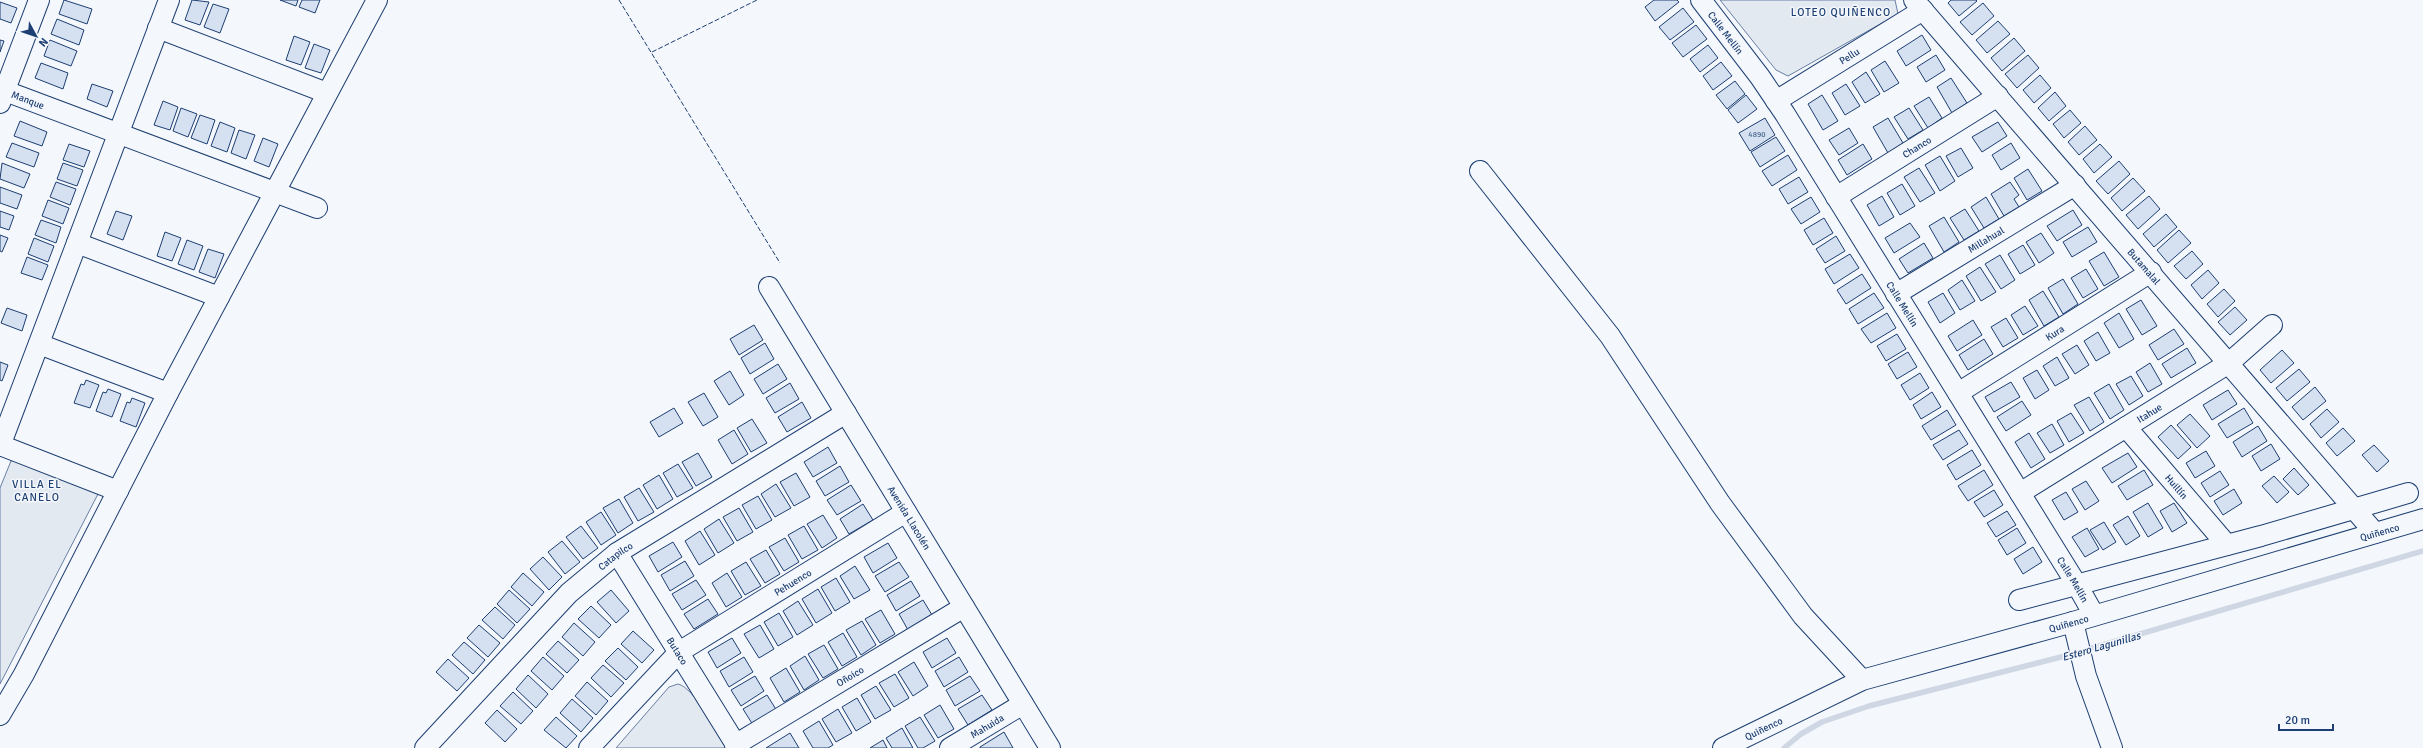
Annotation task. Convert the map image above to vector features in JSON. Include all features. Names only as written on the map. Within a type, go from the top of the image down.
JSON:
[{"type":"street","points":[[2,94],[40,0]]},
{"type":"street","points":[[118,491],[0,446],[169,0]]},
{"type":"street","points":[[0,715],[24,674],[168,393],[274,192],[378,0]]},
{"type":"street","name":"Calle Mellín","points":[[1701,0],[1776,101],[2077,585],[2094,615]]},
{"type":"street","name":"Pellu","points":[[1776,101],[1918,5]]},
{"type":"street","name":"Butamalal","points":[[1918,5],[2151,272],[2375,533]]},
{"type":"street","points":[[158,28],[327,93]]},
{"type":"street","name":"Manque","points":[[2,94],[56,110],[317,208]]},
{"type":"street","name":"Chanco","points":[[1836,197],[1998,96]]},
{"type":"street","points":[[1480,171],[1610,336],[1720,503],[1803,616],[1862,680]]},
{"type":"street","name":"Millahual","points":[[1896,294],[2075,185]]},
{"type":"street","points":[[77,243],[219,297]]},
{"type":"street","name":"Kura","points":[[1958,393],[2151,272]]},
{"type":"street","name":"Avenida Llacolén","points":[[769,287],[1050,748]]},
{"type":"street","name":"Itahue","points":[[2020,493],[2229,363],[2272,325]]},
{"type":"street","points":[[39,344],[168,393]]},
{"type":"street","name":"Catapilco","points":[[425,748],[569,593],[617,553],[846,413]]},
{"type":"street","name":"Huillín","points":[[2126,427],[2227,545]]},
{"type":"street","points":[[2019,600],[2227,545],[2353,507],[2408,493]]},
{"type":"street","name":"Pehuenco","points":[[590,748],[679,652],[906,512]]},
{"type":"street","name":"Quiñenco","points":[[1727,747],[1862,680],[2075,628],[2094,615],[2423,519]]},
{"type":"street","name":"Butaco","points":[[617,553],[736,746]]},
{"type":"street","name":"Oñoico","points":[[736,746],[964,607]]},
{"type":"street","points":[[2075,628],[2082,659],[2112,748]]},
{"type":"street","name":"Mahuida","points":[[950,748],[1023,704]]},
{"type":"shaded area","points":[[1720,0],[1895,0],[1898,14],[1788,76],[1776,70]]},
{"type":"shaded area","points":[[18,459],[95,489],[98,494],[0,684],[0,488],[11,461]]},
{"type":"shaded area","points":[[678,684],[685,687],[698,702],[726,748],[616,748],[669,687]]},
{"type":"building","points":[[64,0],[92,9],[87,24],[59,14]]},
{"type":"building","points":[[192,0],[209,2],[200,25],[185,20]]},
{"type":"building","points":[[280,0],[298,0],[296,6]]},
{"type":"building","points":[[302,0],[320,0],[315,13],[299,7]]},
{"type":"building","points":[[1654,0],[1677,0],[1679,2],[1655,21],[1645,7]]},
{"type":"building","points":[[1951,0],[1977,1],[1959,16],[1948,3]]},
{"type":"building","points":[[0,2],[17,8],[11,23],[0,19]]},
{"type":"building","points":[[1983,3],[1994,16],[1972,35],[1960,22]]},
{"type":"building","points":[[213,4],[229,9],[220,33],[204,27]]},
{"type":"building","points":[[1683,8],[1694,22],[1670,40],[1659,27]]},
{"type":"building","points":[[57,19],[84,30],[79,45],[51,34]]},
{"type":"building","points":[[1998,21],[2010,34],[1987,53],[1976,40]]},
{"type":"building","points":[[1696,25],[1707,39],[1683,57],[1672,43]]},
{"type":"building","points":[[1922,35],[1931,50],[1906,66],[1897,51]]},
{"type":"building","points":[[294,36],[310,42],[301,65],[286,60]]},
{"type":"building","points":[[2014,38],[2025,51],[2002,71],[1991,58]]},
{"type":"building","points":[[0,40],[4,41],[0,52]]},
{"type":"building","points":[[50,40],[77,51],[71,66],[44,56]]},
{"type":"building","points":[[314,44],[330,50],[321,73],[305,68]]},
{"type":"building","points":[[1708,45],[1718,58],[1700,72],[1690,59]]},
{"type":"building","points":[[1936,55],[1945,70],[1926,82],[1917,67]]},
{"type":"building","points":[[2028,55],[2039,68],[2017,88],[2005,74]]},
{"type":"building","points":[[1885,61],[1899,83],[1884,92],[1871,70]]},
{"type":"building","points":[[1721,62],[1732,76],[1713,90],[1703,76]]},
{"type":"building","points":[[41,63],[68,73],[63,89],[35,78]]},
{"type":"building","points":[[1866,72],[1880,94],[1865,103],[1852,82]]},
{"type":"building","points":[[2040,75],[2051,88],[2034,103],[2023,90]]},
{"type":"building","points":[[1951,78],[1967,103],[1952,113],[1937,87]]},
{"type":"building","points":[[1735,81],[1745,94],[1727,109],[1716,95]]},
{"type":"building","points":[[92,84],[113,91],[107,107],[87,99]]},
{"type":"building","points":[[1846,84],[1860,106],[1845,115],[1832,93]]},
{"type":"building","points":[[2055,92],[2066,106],[2049,121],[2038,108]]},
{"type":"building","points":[[1746,95],[1757,109],[1738,123],[1728,110]]},
{"type":"building","points":[[1822,95],[1838,121],[1823,130],[1808,104]]},
{"type":"building","points":[[1929,97],[1942,118],[1928,128],[1914,106]]},
{"type":"building","points":[[163,101],[178,107],[170,130],[154,125]]},
{"type":"building","points":[[181,108],[197,114],[188,137],[173,131]]},
{"type":"building","points":[[1909,108],[1923,130],[1908,139],[1894,117]]},
{"type":"building","points":[[2070,110],[2081,123],[2064,138],[2053,124]]},
{"type":"building","points":[[200,115],[215,120],[207,144],[191,138]]},
{"type":"building","points":[[1765,118],[1775,135],[1750,151],[1739,133]]},
{"type":"building","points":[[1888,118],[1903,143],[1888,153],[1873,127]]},
{"type":"building","points":[[20,121],[47,132],[42,146],[14,136]]},
{"type":"building","points":[[220,122],[235,128],[227,152],[211,146]]},
{"type":"building","points":[[1998,122],[2007,136],[1982,152],[1972,137]]},
{"type":"building","points":[[2085,126],[2097,140],[2079,155],[2068,142]]},
{"type":"building","points":[[1849,128],[1858,143],[1839,155],[1829,140]]},
{"type":"building","points":[[239,130],[255,135],[246,159],[231,153]]},
{"type":"building","points":[[1776,137],[1785,151],[1760,167],[1751,152]]},
{"type":"building","points":[[263,138],[278,144],[269,167],[254,161]]},
{"type":"building","points":[[12,143],[39,153],[34,167],[6,157]]},
{"type":"building","points":[[2011,143],[2020,158],[2001,170],[1992,155]]},
{"type":"building","points":[[69,144],[90,151],[84,167],[63,160]]},
{"type":"building","points":[[1863,144],[1872,159],[1847,175],[1838,160]]},
{"type":"building","points":[[2100,144],[2112,157],[2094,173],[2083,159]]},
{"type":"building","points":[[1961,148],[1973,168],[1958,177],[1946,156]]},
{"type":"building","points":[[1788,155],[1797,170],[1772,186],[1762,171]]},
{"type":"building","points":[[1940,156],[1955,181],[1940,191],[1925,165]]},
{"type":"building","points":[[2119,161],[2130,174],[2108,194],[2096,181]]},
{"type":"building","points":[[2,163],[30,174],[24,188],[0,179]]},
{"type":"building","points":[[63,163],[83,170],[77,186],[57,179]]},
{"type":"building","points":[[1919,168],[1935,193],[1920,202],[1904,177]]},
{"type":"building","points":[[2028,169],[2042,191],[2027,200],[2014,178]]},
{"type":"building","points":[[1799,177],[1808,192],[1788,204],[1779,189]]},
{"type":"building","points":[[2133,178],[2145,191],[2122,211],[2111,198]]},
{"type":"building","points":[[56,182],[76,189],[70,205],[50,197]]},
{"type":"building","points":[[2010,182],[2019,195],[2014,199],[2019,207],[2004,216],[1991,194]]},
{"type":"building","points":[[1902,184],[1915,206],[1900,215],[1887,193]]},
{"type":"building","points":[[0,187],[22,195],[17,209],[0,203]]},
{"type":"building","points":[[1882,196],[1894,217],[1879,226],[1867,205]]},
{"type":"building","points":[[2149,196],[2160,209],[2138,229],[2126,215]]},
{"type":"building","points":[[1811,197],[1820,212],[1801,224],[1791,209]]},
{"type":"building","points":[[1986,197],[1999,219],[1984,228],[1971,207]]},
{"type":"building","points":[[48,200],[69,208],[63,224],[42,216]]},
{"type":"building","points":[[1965,209],[1979,231],[1964,240],[1950,218]]},
{"type":"building","points":[[2073,210],[2082,225],[2057,241],[2047,226]]},
{"type":"building","points":[[0,211],[14,216],[9,230],[0,227]]},
{"type":"building","points":[[116,211],[132,216],[123,240],[107,234]]},
{"type":"building","points":[[2166,214],[2177,227],[2154,247],[2143,234]]},
{"type":"building","points":[[1944,217],[1959,242],[1944,252],[1929,226]]},
{"type":"building","points":[[1824,218],[1833,233],[1813,245],[1804,230]]},
{"type":"building","points":[[41,220],[61,227],[56,243],[35,235]]},
{"type":"building","points":[[1910,223],[1920,237],[1894,253],[1885,238]]},
{"type":"building","points":[[2088,227],[2097,242],[2072,257],[2063,242]]},
{"type":"building","points":[[2179,230],[2191,243],[2168,263],[2157,250]]},
{"type":"building","points":[[165,232],[181,238],[172,261],[157,256]]},
{"type":"building","points":[[2041,233],[2054,253],[2039,263],[2026,242]]},
{"type":"building","points":[[0,235],[8,238],[2,252],[0,251]]},
{"type":"building","points":[[1836,236],[1845,251],[1825,263],[1816,249]]},
{"type":"building","points":[[34,238],[54,246],[48,262],[28,254]]},
{"type":"building","points":[[187,240],[203,246],[194,270],[178,264]]},
{"type":"building","points":[[1924,243],[1933,258],[1908,273],[1899,259]]},
{"type":"building","points":[[2023,245],[2035,265],[2020,274],[2008,254]]},
{"type":"building","points":[[208,249],[224,254],[215,278],[199,272]]},
{"type":"building","points":[[2192,251],[2203,264],[2186,279],[2174,266]]},
{"type":"building","points":[[2104,252],[2119,277],[2104,286],[2089,261]]},
{"type":"building","points":[[1850,254],[1859,268],[1834,284],[1825,269]]},
{"type":"building","points":[[2000,255],[2015,280],[2001,289],[1985,264]]},
{"type":"building","points":[[27,257],[48,265],[42,280],[21,273]]},
{"type":"building","points":[[1980,267],[1996,292],[1981,301],[1966,276]]},
{"type":"building","points":[[2086,269],[2098,289],[2083,298],[2071,278]]},
{"type":"building","points":[[2208,270],[2219,283],[2202,299],[2191,285]]},
{"type":"building","points":[[1862,274],[1871,288],[1846,304],[1837,290]]},
{"type":"building","points":[[2063,279],[2078,304],[2063,314],[2048,288]]},
{"type":"building","points":[[1962,280],[1975,301],[1960,310],[1948,290]]},
{"type":"building","points":[[2224,289],[2235,301],[2218,317],[2207,304]]},
{"type":"building","points":[[2043,291],[2059,317],[2044,326],[2029,300]]},
{"type":"building","points":[[1874,293],[1884,308],[1858,324],[1849,309]]},
{"type":"building","points":[[1943,293],[1955,313],[1940,323],[1928,302]]},
{"type":"building","points":[[2141,300],[2157,326],[2142,335],[2126,309]]},
{"type":"building","points":[[2025,306],[2038,326],[2023,335],[2011,315]]},
{"type":"building","points":[[2235,307],[2247,320],[2230,335],[2218,322]]},
{"type":"building","points":[[7,308],[27,315],[22,331],[1,323]]},
{"type":"building","points":[[1887,313],[1896,328],[1871,343],[1861,329]]},
{"type":"building","points":[[2119,313],[2134,339],[2119,348],[2104,323]]},
{"type":"building","points":[[2006,318],[2018,338],[2003,347],[1991,327]]},
{"type":"building","points":[[1973,320],[1982,335],[1957,351],[1948,336]]},
{"type":"building","points":[[754,325],[763,340],[739,355],[730,339]]},
{"type":"building","points":[[2174,329],[2184,344],[2158,360],[2149,345]]},
{"type":"building","points":[[2098,332],[2110,353],[2096,361],[2084,341]]},
{"type":"building","points":[[1897,334],[1906,349],[1886,361],[1877,346]]},
{"type":"building","points":[[1984,339],[1993,354],[1968,370],[1959,355]]},
{"type":"building","points":[[765,343],[774,359],[750,374],[741,358]]},
{"type":"building","points":[[2077,345],[2089,365],[2075,374],[2062,354]]},
{"type":"building","points":[[2187,348],[2196,363],[2171,378],[2162,364]]},
{"type":"building","points":[[2282,350],[2294,363],[2271,383],[2260,370]]},
{"type":"building","points":[[1908,352],[1917,367],[1897,379],[1888,364]]},
{"type":"building","points":[[2057,357],[2069,378],[2055,386],[2043,366]]},
{"type":"building","points":[[0,362],[8,365],[2,381],[0,380]]},
{"type":"building","points":[[2150,363],[2162,384],[2148,392],[2136,372]]},
{"type":"building","points":[[778,364],[787,379],[763,394],[754,379]]},
{"type":"building","points":[[2299,369],[2310,382],[2287,401],[2276,388]]},
{"type":"building","points":[[2037,370],[2049,390],[2035,399],[2023,378]]},
{"type":"building","points":[[730,371],[744,395],[729,405],[714,381]]},
{"type":"building","points":[[1920,373],[1929,388],[1910,400],[1901,385]]},
{"type":"building","points":[[2131,376],[2143,396],[2129,405],[2116,384]]},
{"type":"building","points":[[86,380],[99,385],[90,408],[74,403],[81,384],[84,385]]},
{"type":"building","points":[[2011,382],[2020,397],[1994,412],[1985,397]]},
{"type":"building","points":[[790,383],[799,399],[775,413],[766,398]]},
{"type":"building","points":[[2109,384],[2124,410],[2110,419],[2094,393]]},
{"type":"building","points":[[2315,387],[2326,401],[2303,420],[2292,407]]},
{"type":"building","points":[[108,389],[121,394],[112,417],[96,411],[103,392],[106,393]]},
{"type":"building","points":[[2228,390],[2237,404],[2212,420],[2203,405]]},
{"type":"building","points":[[1932,392],[1941,407],[1921,419],[1913,405]]},
{"type":"building","points":[[704,393],[718,417],[703,426],[688,402]]},
{"type":"building","points":[[2089,397],[2104,422],[2090,431],[2074,405]]},
{"type":"building","points":[[132,398],[145,403],[136,427],[120,421],[127,402],[130,403]]},
{"type":"building","points":[[2022,401],[2031,415],[2006,431],[1997,417]]},
{"type":"building","points":[[802,402],[811,418],[787,432],[778,417]]},
{"type":"building","points":[[674,408],[683,423],[659,437],[650,422]]},
{"type":"building","points":[[2244,408],[2253,423],[2227,438],[2218,424]]},
{"type":"building","points":[[2327,409],[2339,422],[2321,438],[2310,424]]},
{"type":"building","points":[[1947,410],[1956,425],[1931,440],[1922,426]]},
{"type":"building","points":[[2071,413],[2084,433],[2069,442],[2057,421]]},
{"type":"building","points":[[2190,414],[2210,436],[2197,448],[2177,425]]},
{"type":"building","points":[[752,419],[767,443],[751,452],[737,428]]},
{"type":"building","points":[[2052,424],[2064,445],[2050,453],[2037,433]]},
{"type":"building","points":[[2171,425],[2191,447],[2178,459],[2158,437]]},
{"type":"building","points":[[2258,426],[2267,441],[2242,457],[2233,442]]},
{"type":"building","points":[[2343,428],[2355,441],[2337,456],[2326,443]]},
{"type":"building","points":[[734,430],[748,454],[732,464],[718,440]]},
{"type":"building","points":[[1959,430],[1968,444],[1943,460],[1933,445]]},
{"type":"building","points":[[2029,433],[2045,459],[2031,468],[2015,442]]},
{"type":"building","points":[[2271,444],[2280,459],[2261,471],[2252,456]]},
{"type":"building","points":[[2374,445],[2389,461],[2377,472],[2362,455]]},
{"type":"building","points":[[828,447],[837,463],[813,477],[804,462]]},
{"type":"building","points":[[1972,450],[1981,465],[1956,480],[1947,465]]},
{"type":"building","points":[[2206,451],[2215,466],[2195,478],[2186,463]]},
{"type":"building","points":[[698,453],[712,477],[696,486],[682,462]]},
{"type":"building","points":[[2128,453],[2137,467],[2112,483],[2102,468]]},
{"type":"building","points":[[678,464],[693,488],[677,497],[663,473]]},
{"type":"building","points":[[840,466],[849,482],[825,496],[816,481]]},
{"type":"building","points":[[2294,468],[2309,485],[2298,495],[2283,479]]},
{"type":"building","points":[[1984,470],[1993,485],[1968,501],[1958,486]]},
{"type":"building","points":[[2144,470],[2153,485],[2127,500],[2118,486]]},
{"type":"building","points":[[2220,471],[2229,485],[2210,497],[2201,483]]},
{"type":"building","points":[[796,473],[810,497],[794,506],[780,482]]},
{"type":"building","points":[[659,475],[673,499],[657,509],[643,485]]},
{"type":"building","points":[[2274,476],[2289,492],[2277,503],[2262,486]]},
{"type":"building","points":[[2086,481],[2099,501],[2085,510],[2072,489]]},
{"type":"building","points":[[776,484],[791,508],[775,517],[761,494]]},
{"type":"building","points":[[851,485],[861,501],[837,515],[827,500]]},
{"type":"building","points":[[639,488],[654,512],[638,521],[624,497]]},
{"type":"building","points":[[2234,489],[2242,503],[2223,515],[2214,501]]},
{"type":"building","points":[[1994,490],[2003,505],[1984,517],[1974,502]]},
{"type":"building","points":[[2066,492],[2078,512],[2064,520],[2052,500]]},
{"type":"building","points":[[758,496],[772,520],[756,529],[742,505]]},
{"type":"building","points":[[619,499],[633,523],[618,533],[603,508]]},
{"type":"building","points":[[2148,503],[2163,528],[2148,537],[2133,512]]},
{"type":"building","points":[[2174,503],[2187,523],[2172,532],[2160,511]]},
{"type":"building","points":[[863,504],[873,520],[849,534],[840,519]]},
{"type":"building","points":[[739,508],[753,532],[737,541],[723,517]]},
{"type":"building","points":[[2007,511],[2016,525],[1996,537],[1987,523]]},
{"type":"building","points":[[601,512],[616,535],[601,545],[586,522]]},
{"type":"building","points":[[823,515],[837,538],[822,548],[807,524]]},
{"type":"building","points":[[2128,516],[2140,536],[2126,545],[2113,525]]},
{"type":"building","points":[[719,519],[734,543],[718,553],[704,529]]},
{"type":"building","points":[[2104,522],[2116,542],[2103,550],[2090,530]]},
{"type":"building","points":[[581,526],[598,548],[583,559],[566,537]]},
{"type":"building","points":[[804,526],[818,550],[802,559],[788,535]]},
{"type":"building","points":[[2017,528],[2026,543],[2007,555],[1998,540]]},
{"type":"building","points":[[2087,528],[2099,549],[2085,557],[2072,537]]},
{"type":"building","points":[[700,531],[715,555],[699,565],[685,541]]},
{"type":"building","points":[[785,538],[799,562],[784,571],[769,547]]},
{"type":"building","points":[[562,541],[580,562],[565,574],[548,552]]},
{"type":"building","points":[[673,542],[682,557],[658,572],[649,556]]},
{"type":"building","points":[[888,543],[897,558],[873,573],[864,557]]},
{"type":"building","points":[[2033,547],[2042,562],[2023,574],[2014,559]]},
{"type":"building","points":[[766,550],[780,574],[765,583],[750,559]]},
{"type":"building","points":[[543,557],[562,577],[549,590],[530,569]]},
{"type":"building","points":[[685,561],[694,576],[670,591],[661,575]]},
{"type":"building","points":[[746,562],[761,586],[745,595],[731,571]]},
{"type":"building","points":[[899,562],[909,577],[885,592],[875,576]]},
{"type":"building","points":[[855,566],[870,590],[854,599],[840,576]]},
{"type":"building","points":[[523,573],[544,592],[532,606],[511,587]]},
{"type":"building","points":[[727,573],[742,597],[726,607],[712,583]]},
{"type":"building","points":[[836,578],[850,602],[835,611],[821,587]]},
{"type":"building","points":[[696,580],[706,595],[682,610],[672,594]]},
{"type":"building","points":[[911,581],[920,596],[896,611],[887,595]]},
{"type":"building","points":[[818,589],[832,613],[816,623],[802,599]]},
{"type":"building","points":[[509,590],[530,609],[517,623],[497,604]]},
{"type":"building","points":[[611,590],[629,611],[616,623],[597,602]]},
{"type":"building","points":[[708,599],[718,614],[694,629],[684,614]]},
{"type":"building","points":[[923,600],[932,615],[908,630],[899,614]]},
{"type":"building","points":[[798,601],[813,625],[797,635],[783,611]]},
{"type":"building","points":[[591,606],[611,625],[599,638],[578,619]]},
{"type":"building","points":[[495,607],[515,625],[503,639],[482,620]]},
{"type":"building","points":[[881,610],[895,634],[880,643],[865,619]]},
{"type":"building","points":[[779,613],[793,637],[778,646],[764,622]]},
{"type":"building","points":[[862,621],[876,645],[861,655],[846,630]]},
{"type":"building","points":[[574,623],[595,642],[583,656],[562,637]]},
{"type":"building","points":[[479,625],[500,643],[488,657],[467,638]]},
{"type":"building","points":[[760,625],[774,649],[759,658],[744,634]]},
{"type":"building","points":[[633,631],[654,650],[642,663],[621,644]]},
{"type":"building","points":[[843,633],[857,657],[842,666],[828,642]]},
{"type":"building","points":[[732,638],[741,653],[717,668],[708,652]]},
{"type":"building","points":[[947,638],[956,653],[932,668],[923,652]]},
{"type":"building","points":[[558,641],[579,660],[567,673],[546,654]]},
{"type":"building","points":[[464,642],[485,660],[473,674],[452,655]]},
{"type":"building","points":[[824,645],[838,669],[823,678],[808,654]]},
{"type":"building","points":[[618,648],[638,667],[626,680],[605,661]]},
{"type":"building","points":[[805,656],[819,680],[804,690],[790,666]]},
{"type":"building","points":[[543,657],[564,676],[552,690],[531,671]]},
{"type":"building","points":[[744,657],[753,672],[729,687],[720,671]]},
{"type":"building","points":[[959,657],[968,672],[944,687],[935,671]]},
{"type":"building","points":[[448,659],[469,678],[457,691],[436,672]]},
{"type":"building","points":[[914,662],[928,686],[913,696],[898,672]]},
{"type":"building","points":[[603,665],[624,683],[611,697],[591,678]]},
{"type":"building","points":[[786,668],[800,692],[784,702],[770,678]]},
{"type":"building","points":[[895,674],[909,698],[894,707],[879,683]]},
{"type":"building","points":[[528,675],[548,694],[536,708],[516,689]]},
{"type":"building","points":[[755,676],[764,691],[741,706],[731,690]]},
{"type":"building","points":[[970,676],[980,691],[955,706],[946,690]]},
{"type":"building","points":[[587,682],[608,701],[596,715],[575,696]]},
{"type":"building","points":[[876,686],[891,710],[875,719],[861,695]]},
{"type":"building","points":[[513,692],[533,711],[521,724],[500,706]]},
{"type":"building","points":[[767,695],[777,711],[753,725],[743,709]]},
{"type":"building","points":[[982,695],[992,710],[968,725],[958,709]]},
{"type":"building","points":[[857,698],[871,722],[856,731],[842,707]]},
{"type":"building","points":[[572,699],[593,718],[581,732],[560,713]]},
{"type":"building","points":[[940,705],[954,729],[938,738],[924,715]]},
{"type":"building","points":[[838,709],[852,733],[836,742],[822,719]]},
{"type":"building","points":[[497,710],[517,729],[505,742],[485,723]]},
{"type":"building","points":[[556,717],[577,736],[566,748],[544,730]]},
{"type":"building","points":[[920,717],[935,741],[923,748],[918,748],[905,726]]},
{"type":"building","points":[[819,721],[833,745],[828,748],[813,748],[803,731]]},
{"type":"building","points":[[902,728],[913,748],[892,748],[886,738]]},
{"type":"building","points":[[1004,732],[1013,748],[980,748],[980,747]]},
{"type":"building","points":[[790,733],[799,748],[766,748]]},
{"type":"building","points":[[883,740],[887,748],[870,748]]},
{"type":"waterway","name":"Estero Lagunillas","points":[[1784,748],[1801,734],[1822,722],[1869,706],[2065,656],[2423,551]]},
{"type":"fence","points":[[619,0],[780,263]]},
{"type":"fence","points":[[652,52],[757,0]]},
{"type":"district","name":"LOTEO QUIÑENCO","points":[[1841,12]]},
{"type":"district","name":"VILLA EL CANELO","points":[[37,490]]}]
